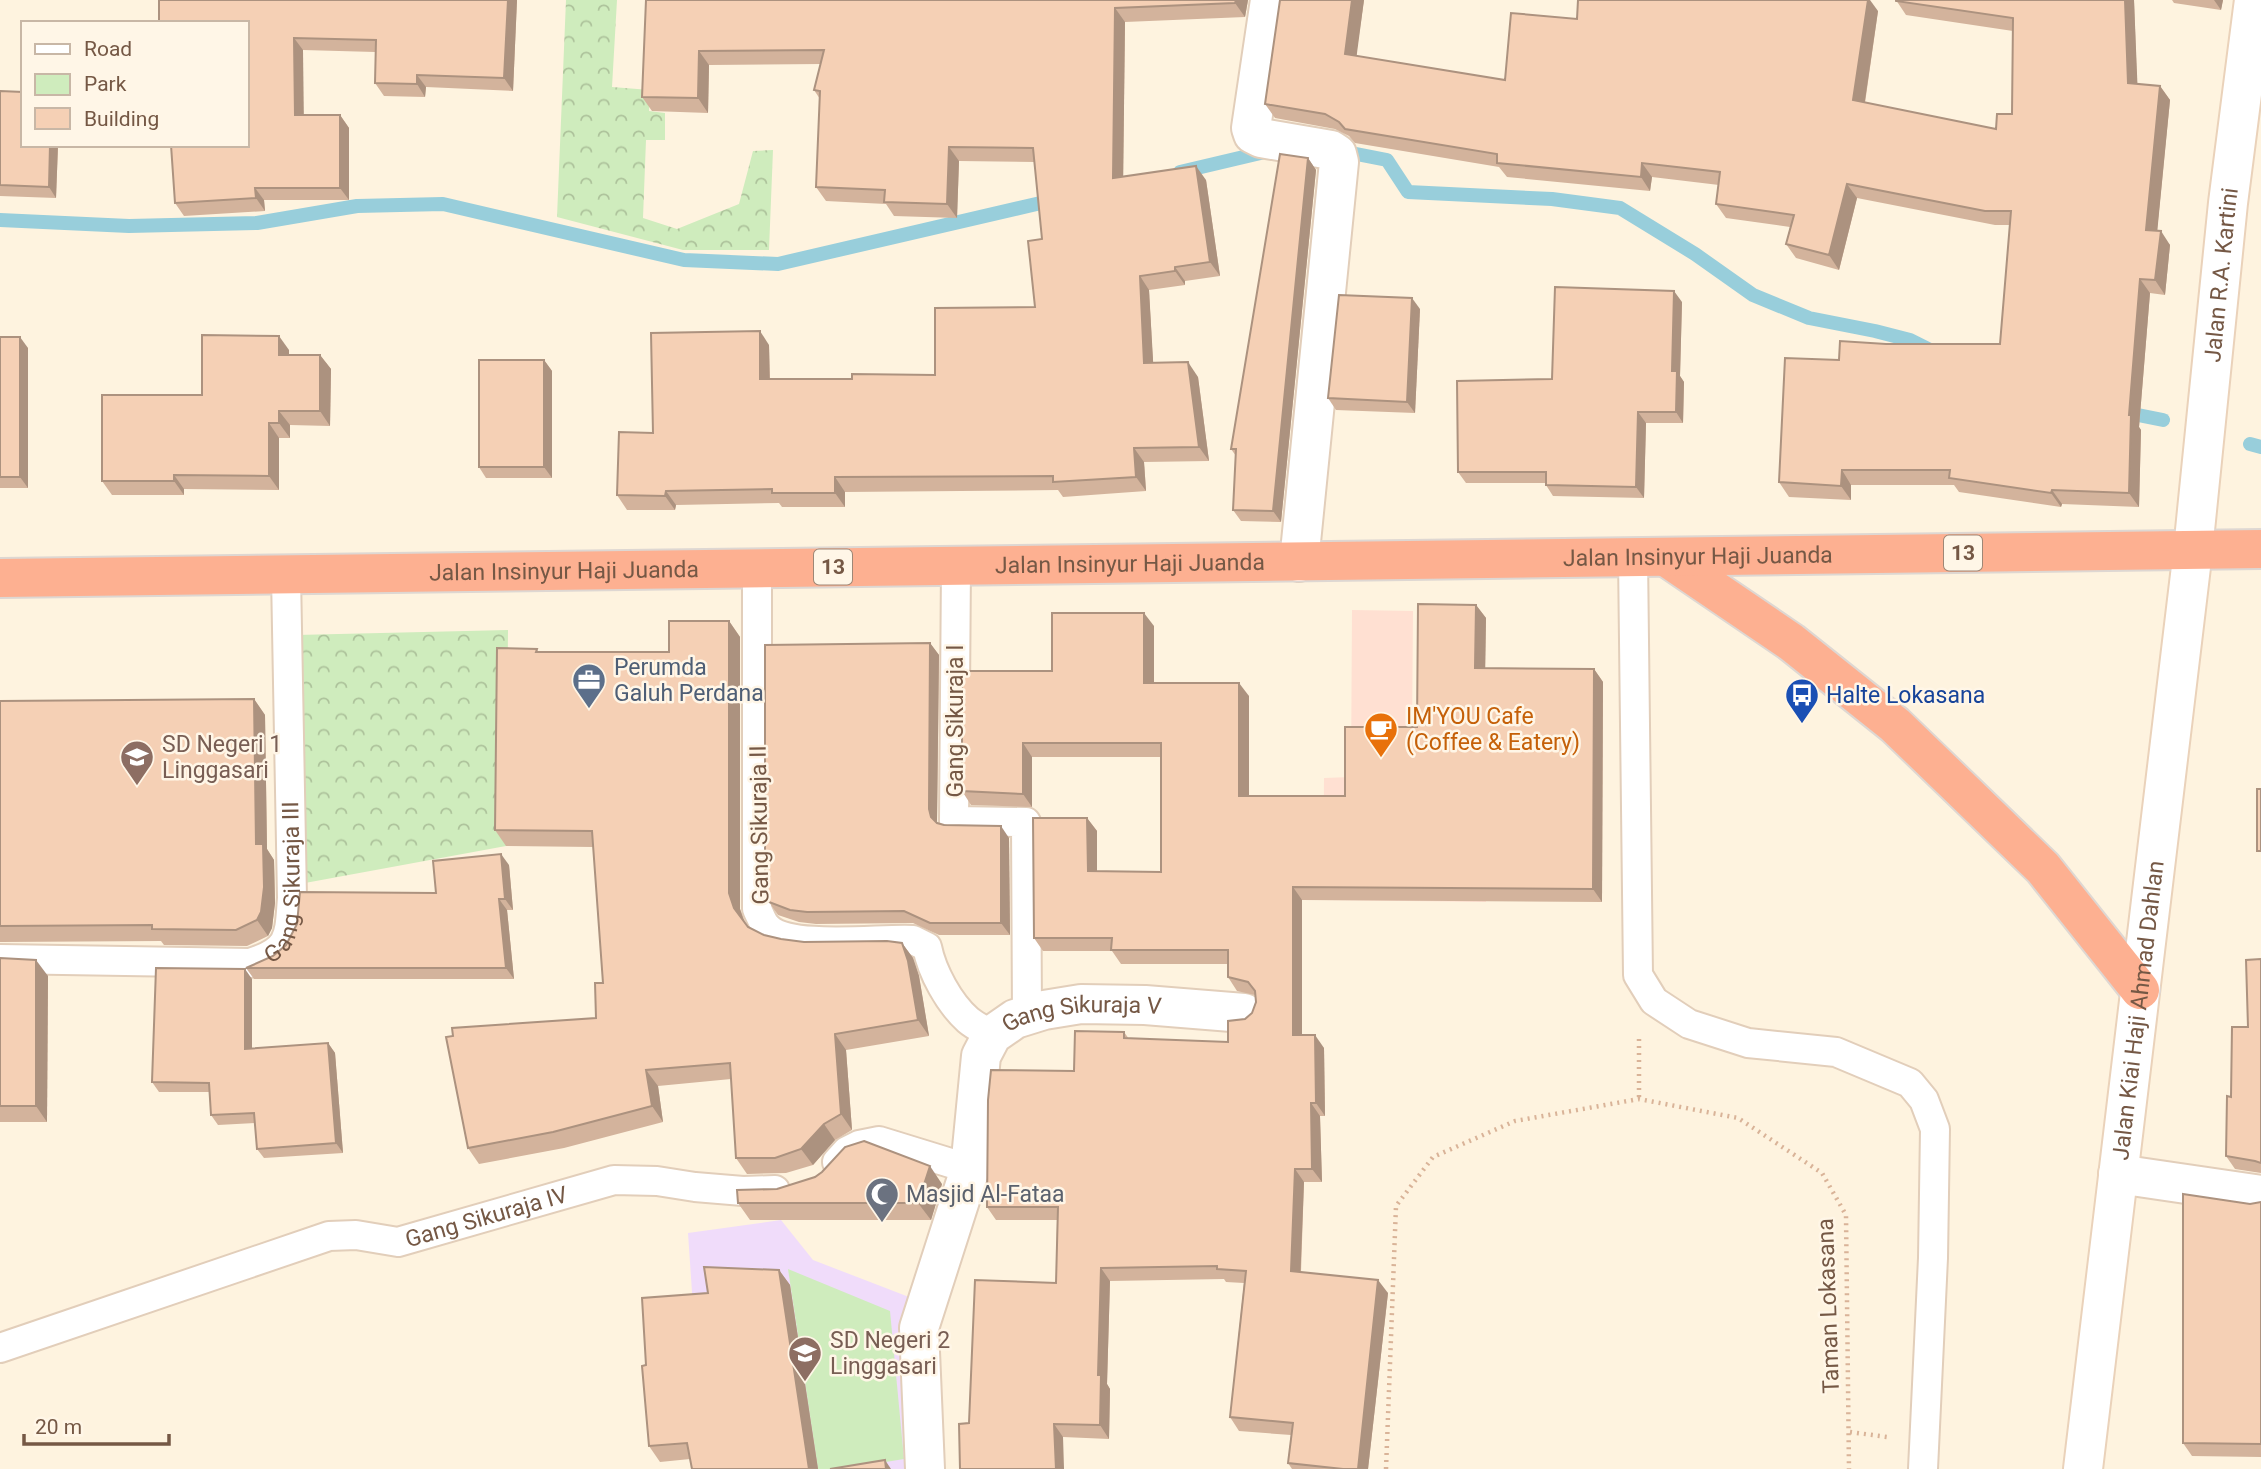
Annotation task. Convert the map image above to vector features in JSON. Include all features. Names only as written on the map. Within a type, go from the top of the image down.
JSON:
[{"type":"highway","name":"Jalan Insinyur Haji Juanda","points":[[0,578],[2261,549]]},
{"type":"highway","points":[[1649,557],[1791,642],[1895,725],[2043,868],[2140,990]]},
{"type":"street","points":[[1270,0],[1252,134],[1261,138],[1331,150],[1337,155],[1339,162],[1299,562]]},
{"type":"street","name":"Jalan R.A. Kartini","points":[[2193,550],[2228,203],[2254,0]]},
{"type":"street","name":"Jalan Kiai Haji Ahmad Dahlan","points":[[2082,1469],[2193,550]]},
{"type":"street","name":"Gang Sikuraja V","points":[[925,1469],[919,1328],[970,1169],[981,1056],[992,1035],[1015,1019],[1081,1004],[1145,1005],[1244,1013]]},
{"type":"street","points":[[2118,1174],[2261,1195]]},
{"type":"lane","points":[[1649,557],[1638,975],[1654,1001],[1689,1024],[1748,1043],[1836,1052],[1910,1083],[1924,1100],[1935,1129],[1933,1258],[1923,1469]]},
{"type":"lane","name":"Gang Sikuraja I","points":[[956,566],[954,821],[1026,822],[1027,1016]]},
{"type":"lane","name":"Gang Sikuraja II","points":[[757,568],[757,909],[766,927],[783,938],[815,941],[900,939],[920,943],[927,947],[930,964],[952,1000],[968,1020],[992,1035]]},
{"type":"lane","name":"Gang Sikuraja III","points":[[0,959],[250,963],[271,956],[286,943],[292,898],[286,575]]},
{"type":"lane","name":"Gang Sikuraja IV","points":[[0,1348],[329,1236],[356,1235],[398,1242],[614,1180],[657,1181],[743,1191],[789,1190],[811,1183],[847,1151],[859,1145],[879,1141],[970,1169]]},
{"type":"path","name":"Taman Lokasana","points":[[1386,1469],[1396,1206],[1433,1157],[1515,1121],[1639,1099],[1738,1118],[1822,1173],[1840,1204],[1846,1215],[1848,1270],[1849,1469]]},
{"type":"shaded area","name":"IM'YOU Cafe (Coffee & Eatery)","points":[[1352,610],[1413,611],[1412,741],[1486,832],[1486,902],[1323,900],[1324,778],[1351,777]]},
{"type":"shaded area","name":"SD Negeri 2 Linggasari","points":[[781,1220],[813,1260],[909,1297],[915,1469],[704,1469],[688,1233]]},
{"type":"green space","points":[[566,0],[617,0],[612,87],[650,90],[649,111],[665,113],[665,140],[646,140],[643,218],[677,229],[739,204],[753,151],[773,150],[769,250],[683,250],[557,217]]},
{"type":"green space","points":[[508,630],[506,846],[305,883],[296,635]]},
{"type":"green space","points":[[788,1269],[890,1311],[904,1459],[843,1469],[818,1469]]},
{"type":"building","points":[[159,0],[508,0],[504,78],[417,75],[417,84],[375,83],[376,40],[294,38],[295,115],[340,115],[340,188],[255,188],[256,198],[175,203],[171,147],[248,147],[248,21],[159,21]]},
{"type":"building","points":[[646,0],[1236,0],[1235,3],[1115,8],[1113,178],[1196,166],[1210,262],[1140,276],[1144,363],[1188,362],[1199,447],[1134,448],[1136,477],[1053,482],[1053,476],[835,477],[835,493],[772,493],[772,489],[666,491],[665,496],[617,495],[619,432],[653,433],[651,333],[760,331],[760,379],[852,379],[852,374],[935,375],[935,308],[1035,307],[1028,241],[1042,239],[1033,148],[949,147],[947,204],[884,202],[885,190],[816,187],[820,91],[814,90],[824,50],[699,51],[698,98],[642,97]]},
{"type":"building","points":[[1280,0],[1352,0],[1345,54],[1505,80],[1511,13],[1577,19],[1578,0],[1868,0],[1853,100],[1996,129],[1997,114],[2012,114],[2013,18],[1896,0],[2125,0],[2128,83],[2160,86],[2146,230],[2161,231],[2155,280],[2140,279],[2129,415],[2129,493],[2052,490],[2051,493],[1949,478],[1950,470],[1842,470],[1841,486],[1779,482],[1785,358],[1839,360],[1840,341],[1886,344],[2000,344],[2011,211],[1985,211],[1847,184],[1829,255],[1786,244],[1794,215],[1716,204],[1720,172],[1642,163],[1641,177],[1497,163],[1497,154],[1345,129],[1325,114],[1265,104]]},
{"type":"building","points":[[0,91],[21,92],[21,147],[50,147],[49,187],[0,185]]},
{"type":"building","points":[[1280,154],[1308,158],[1273,511],[1233,510],[1236,449],[1231,449]]},
{"type":"building","points":[[1555,287],[1674,291],[1672,371],[1677,371],[1676,412],[1638,412],[1636,487],[1546,485],[1546,472],[1458,472],[1457,381],[1552,379]]},
{"type":"building","points":[[1339,295],[1412,298],[1407,402],[1328,398]]},
{"type":"building","points":[[202,335],[279,336],[279,355],[320,355],[320,411],[279,411],[279,423],[269,423],[269,476],[174,475],[174,481],[102,481],[102,395],[202,395]]},
{"type":"building","points":[[0,337],[20,337],[20,477],[0,477]]},
{"type":"building","points":[[479,360],[544,360],[544,467],[479,467]]},
{"type":"building","points":[[1418,604],[1476,605],[1475,668],[1594,669],[1593,889],[1293,887],[1293,1035],[1315,1035],[1316,1103],[1311,1103],[1312,1169],[1295,1169],[1291,1271],[1378,1280],[1358,1469],[1288,1463],[1293,1423],[1230,1417],[1246,1271],[1217,1269],[1217,1266],[1101,1268],[1098,1375],[1101,1375],[1100,1425],[1054,1424],[1056,1469],[960,1469],[959,1424],[969,1423],[975,1280],[1056,1283],[1058,1207],[987,1207],[988,1100],[991,1070],[1074,1071],[1075,1031],[1124,1032],[1124,1038],[1228,1042],[1228,1021],[1245,1019],[1252,1013],[1256,1002],[1255,991],[1248,982],[1228,977],[1228,950],[1111,950],[1112,938],[1034,938],[1033,818],[1087,818],[1088,871],[1161,872],[1161,743],[1023,743],[1023,794],[962,791],[962,671],[1052,671],[1052,613],[1144,613],[1144,683],[1239,683],[1239,796],[1345,796],[1345,727],[1417,727]]},
{"type":"building","points":[[669,621],[729,621],[729,893],[734,908],[748,927],[781,939],[804,942],[902,943],[908,961],[918,1020],[835,1034],[841,1114],[824,1124],[801,1149],[775,1158],[736,1158],[730,1063],[646,1070],[652,1106],[553,1132],[468,1148],[446,1037],[453,1036],[452,1028],[596,1018],[595,983],[603,983],[592,831],[495,830],[497,648],[537,649],[536,652],[669,652]]},
{"type":"building","points":[[930,643],[931,817],[944,825],[1001,826],[1001,923],[930,923],[904,911],[807,912],[790,910],[769,902],[765,893],[765,645]]},
{"type":"building","name":"SD Negeri 1 Linggasari","points":[[254,699],[256,844],[263,844],[264,887],[261,912],[257,920],[236,930],[152,929],[152,925],[0,926],[0,701]]},
{"type":"building","points":[[2257,789],[2261,789],[2261,851],[2257,851]]},
{"type":"building","points":[[501,854],[505,899],[499,899],[506,968],[246,968],[273,956],[286,945],[297,924],[300,892],[436,893],[433,861]]},
{"type":"building","points":[[0,958],[36,960],[36,1106],[0,1106]]},
{"type":"building","points":[[2261,959],[2261,1163],[2226,1156],[2227,1096],[2231,1097],[2232,1027],[2248,1027],[2246,960]]},
{"type":"building","points":[[156,968],[245,969],[245,1049],[328,1043],[336,1143],[257,1149],[254,1113],[211,1115],[209,1083],[152,1082]]},
{"type":"building","points":[[864,1141],[930,1166],[918,1203],[738,1203],[737,1190],[777,1189],[815,1177],[845,1147]]},
{"type":"building","points":[[2183,1194],[2250,1204],[2261,1202],[2261,1444],[2183,1443]]},
{"type":"building","points":[[704,1267],[779,1270],[809,1469],[692,1469],[687,1443],[649,1446],[642,1366],[646,1365],[642,1298],[708,1293]]},
{"type":"building","points":[[885,1460],[886,1469],[830,1469]]},
{"type":"waterway","points":[[1180,172],[1269,151]]},
{"type":"waterway","points":[[1341,151],[1387,160],[1408,192],[1552,199],[1620,208],[1695,254],[1753,295],[1809,318],[1910,340],[1934,352]]},
{"type":"waterway","points":[[0,220],[129,226],[257,223],[357,206],[443,204],[684,260],[778,264],[1058,199]]},
{"type":"waterway","points":[[2123,412],[2163,420]]},
{"type":"waterway","points":[[2250,444],[2261,447]]},
{"type":"place","name":"Perumda Galuh Perdana","points":[[589,710]]},
{"type":"place","name":"Halte Lokasana","points":[[1802,725]]},
{"type":"place","name":"IM'YOU Cafe (Coffee & Eatery)","points":[[1381,759]]},
{"type":"place","name":"SD Negeri 1 Linggasari","points":[[137,787]]},
{"type":"place","name":"Masjid Al-Fataa","points":[[882,1224]]},
{"type":"place","name":"SD Negeri 2 Linggasari","points":[[805,1383]]}]
